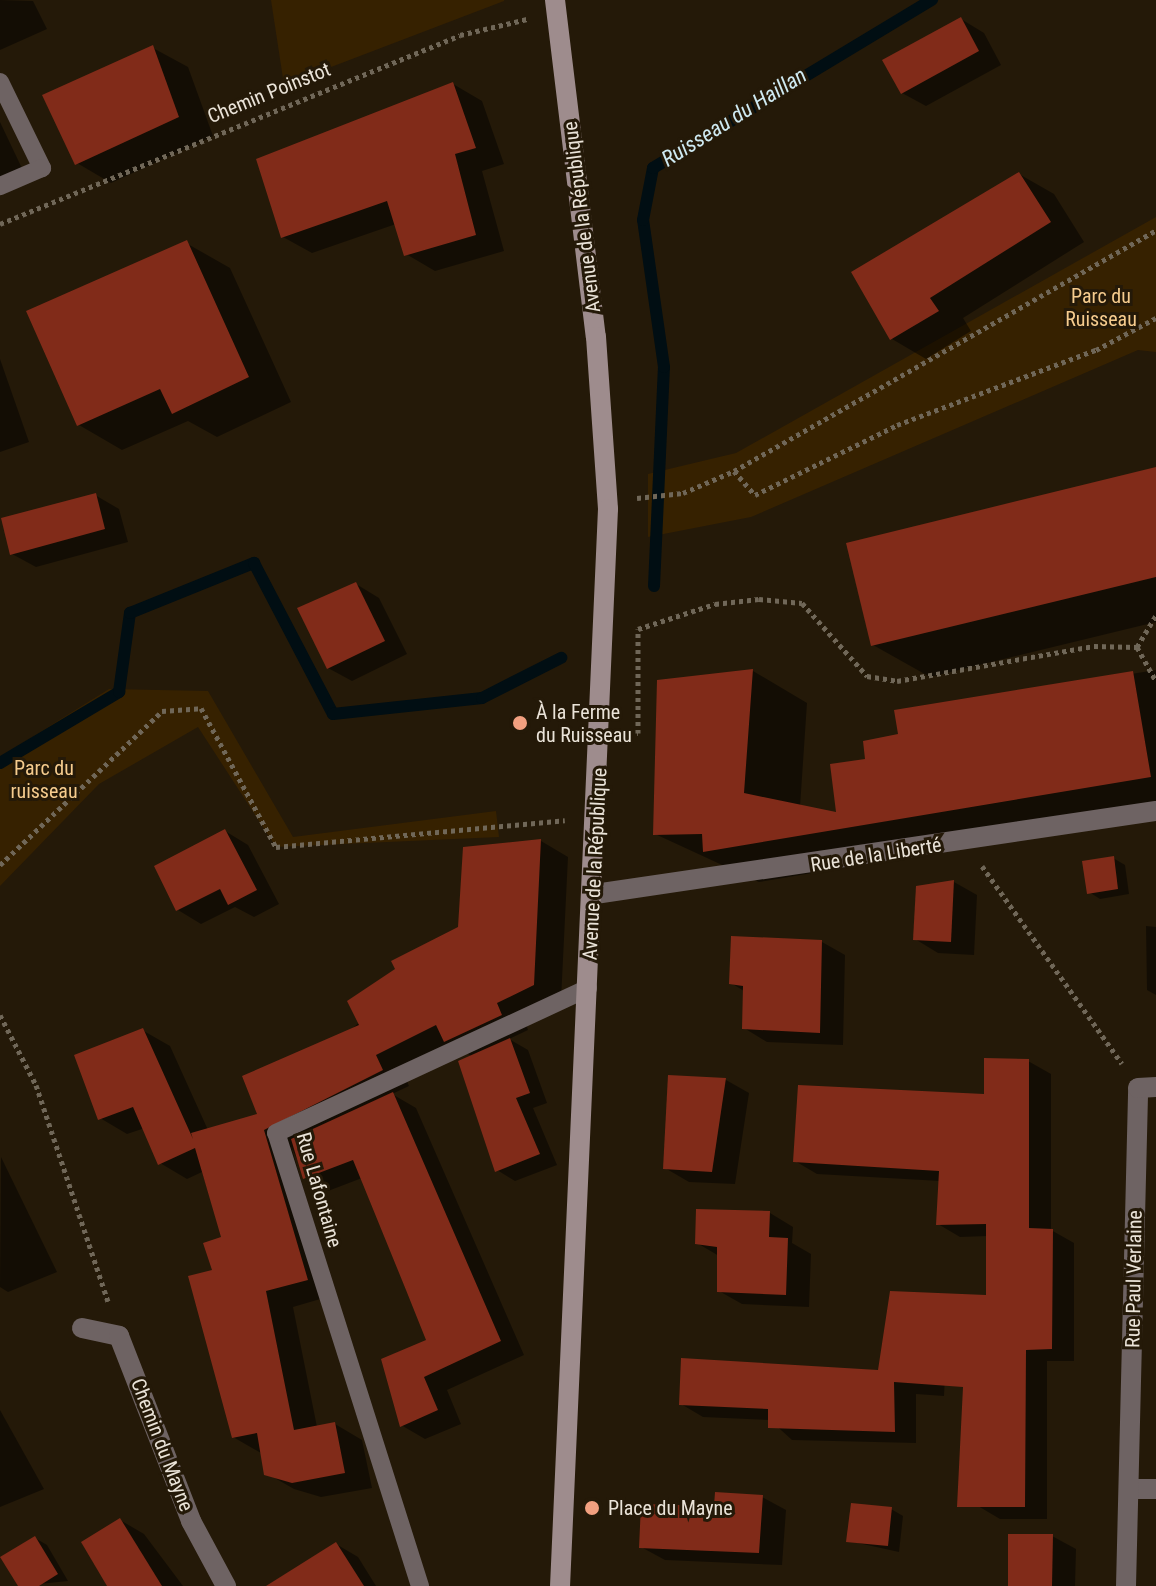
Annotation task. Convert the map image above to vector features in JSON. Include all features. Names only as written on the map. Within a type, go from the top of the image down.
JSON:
[{"type":"street","name":"Avenue de la République","points":[[556,6],[596,337],[608,509],[595,894],[560,1586]]},
{"type":"street","name":"Rue de la Liberté","points":[[595,894],[1156,811]]},
{"type":"street","name":"Rue Paul Verlaine","points":[[1126,1586],[1147,1088]]},
{"type":"street","points":[[82,1328],[119,1336]]},
{"type":"street","name":"Chemin du Mayne","points":[[119,1336],[191,1521],[226,1586]]},
{"type":"street","points":[[1130,1489],[1156,1489]]},
{"type":"lane","points":[[0,82],[42,168],[0,186]]},
{"type":"lane","name":"Rue Lafontaine","points":[[420,1586],[276,1133],[588,988]]},
{"type":"path","name":"Chemin Poinstot","points":[[0,224],[460,35],[556,6]]},
{"type":"path","points":[[647,498],[683,493],[734,471],[1156,230]]},
{"type":"path","points":[[734,471],[755,495],[897,425],[1096,350],[1156,318]]},
{"type":"path","points":[[601,727],[638,733],[638,629],[715,604],[802,603],[867,676],[897,681],[999,658],[1137,647]]},
{"type":"path","points":[[1137,647],[1156,615]]},
{"type":"path","points":[[1137,647],[1156,681]]},
{"type":"path","points":[[0,865],[162,711],[201,708],[276,847],[567,820],[570,811]]},
{"type":"path","points":[[965,841],[1147,1088]]},
{"type":"path","points":[[0,1015],[36,1085],[119,1336]]},
{"type":"green space","points":[[271,0],[504,0],[504,1],[284,85]]},
{"type":"green space","name":"Parc du Ruisseau","points":[[1156,217],[1156,352],[1138,350],[751,517],[648,537],[648,474],[736,453]]},
{"type":"green space","name":"Parc du ruisseau","points":[[109,689],[208,691],[293,837],[496,811],[499,837],[276,847],[198,727],[99,784],[0,886],[0,757]]},
{"type":"building","points":[[961,17],[979,51],[901,94],[882,60]]},
{"type":"building","points":[[153,45],[179,117],[75,165],[42,95]]},
{"type":"building","points":[[453,82],[476,148],[455,154],[476,235],[404,256],[387,201],[281,238],[256,159]]},
{"type":"building","points":[[1019,172],[1051,222],[930,298],[939,311],[890,340],[851,272]]},
{"type":"building","points":[[187,240],[249,377],[172,414],[160,389],[77,426],[26,311]]},
{"type":"building","points":[[1156,467],[1156,577],[871,646],[846,543]]},
{"type":"building","points":[[96,493],[105,529],[10,555],[1,518]]},
{"type":"building","points":[[356,582],[385,641],[327,669],[297,608]]},
{"type":"building","points":[[753,669],[744,793],[836,812],[830,764],[865,759],[863,741],[898,734],[894,710],[1133,671],[1151,777],[703,852],[702,834],[653,835],[657,680]]},
{"type":"building","points":[[225,829],[257,890],[228,905],[220,889],[176,911],[154,866]]},
{"type":"building","points":[[541,839],[534,985],[497,1003],[502,1015],[444,1042],[436,1025],[376,1055],[383,1070],[264,1130],[308,1280],[266,1291],[294,1430],[335,1422],[345,1473],[292,1483],[264,1475],[257,1433],[232,1438],[188,1276],[212,1270],[203,1243],[221,1237],[195,1148],[158,1165],[133,1107],[98,1120],[74,1055],[143,1028],[193,1139],[191,1133],[257,1114],[242,1076],[359,1025],[347,1001],[395,969],[391,961],[458,927],[463,847]]},
{"type":"building","points":[[1114,856],[1118,889],[1087,894],[1082,861]]},
{"type":"building","points":[[954,880],[951,942],[913,940],[916,886]]},
{"type":"building","points":[[731,936],[822,940],[820,1033],[742,1029],[743,986],[729,984]]},
{"type":"building","points":[[510,1038],[530,1093],[516,1098],[540,1154],[495,1172],[458,1061]]},
{"type":"building","points":[[984,1058],[1029,1059],[1029,1228],[1053,1229],[1052,1349],[1026,1350],[1025,1507],[957,1507],[963,1387],[894,1382],[895,1432],[768,1428],[768,1409],[679,1405],[681,1358],[878,1370],[890,1291],[986,1295],[986,1224],[936,1225],[939,1171],[793,1162],[798,1085],[984,1094]]},
{"type":"building","points":[[668,1075],[726,1078],[712,1172],[663,1169]]},
{"type":"building","points":[[393,1092],[501,1341],[424,1377],[438,1410],[400,1427],[381,1359],[426,1340],[353,1160],[303,1179],[291,1139]]},
{"type":"building","points":[[696,1209],[770,1211],[769,1237],[788,1238],[786,1295],[717,1292],[717,1247],[695,1244]]},
{"type":"building","points":[[715,1492],[763,1495],[759,1553],[639,1548],[641,1504],[714,1506]]},
{"type":"building","points":[[851,1503],[892,1507],[888,1546],[846,1542]]},
{"type":"building","points":[[120,1518],[162,1586],[107,1586],[81,1542]]},
{"type":"building","points":[[1008,1534],[1053,1534],[1052,1586],[1008,1586]]},
{"type":"building","points":[[35,1536],[58,1574],[39,1586],[18,1586],[0,1557]]},
{"type":"building","points":[[336,1542],[364,1586],[266,1586]]},
{"type":"waterway","name":"Ruisseau du Haillan","points":[[654,586],[664,367],[643,220],[653,168],[932,0]]},
{"type":"waterway","name":"Ruisseau du Haillan","points":[[0,763],[119,692],[130,613],[254,563],[333,714],[482,698],[561,658]]},
{"type":"place","name":"À la Ferme du Ruisseau","points":[[520,723]]},
{"type":"place","name":"Place du Mayne","points":[[592,1508]]}]
